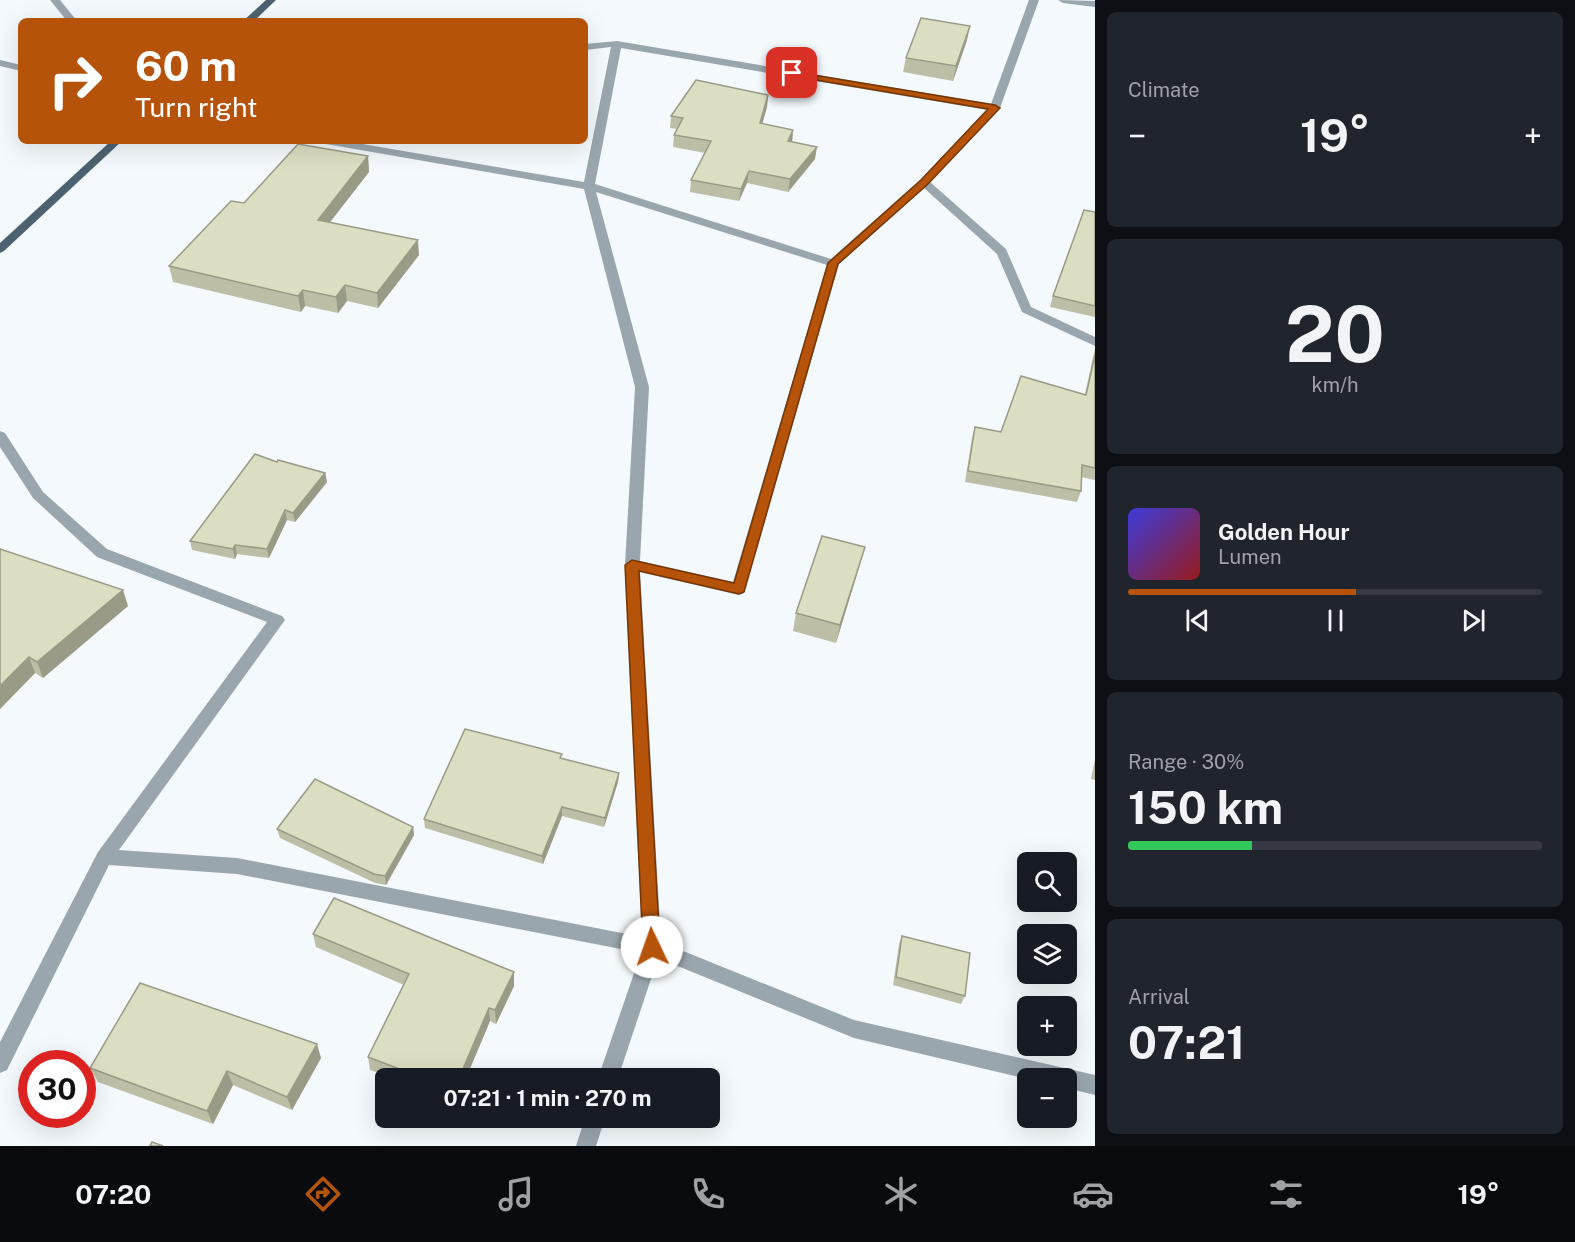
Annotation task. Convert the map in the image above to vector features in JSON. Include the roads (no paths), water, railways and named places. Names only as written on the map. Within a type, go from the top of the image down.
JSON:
[{"type":"main road","points":[[251,18],[271,0]]},
{"type":"main road","points":[[0,249],[114,144]]},
{"type":"street","points":[[55,0],[70,18]]},
{"type":"street","points":[[632,565],[739,589],[833,263],[924,182],[995,108],[1034,0]]},
{"type":"street","points":[[1063,0],[1095,4]]},
{"type":"street","points":[[588,47],[617,44],[995,108]]},
{"type":"street","points":[[611,1068],[652,947],[632,565],[642,387],[589,186],[617,44]]},
{"type":"street","points":[[0,63],[18,67]]},
{"type":"street","points":[[344,144],[589,186],[833,263]]},
{"type":"street","points":[[924,182],[1002,252],[1026,309],[1095,342]]},
{"type":"street","points":[[0,436],[38,495],[102,553],[277,620],[104,857],[0,1063]]},
{"type":"street","points":[[104,857],[237,866],[652,947],[854,1029],[1095,1085]]},
{"type":"street","points":[[586,1146],[592,1128]]}]
